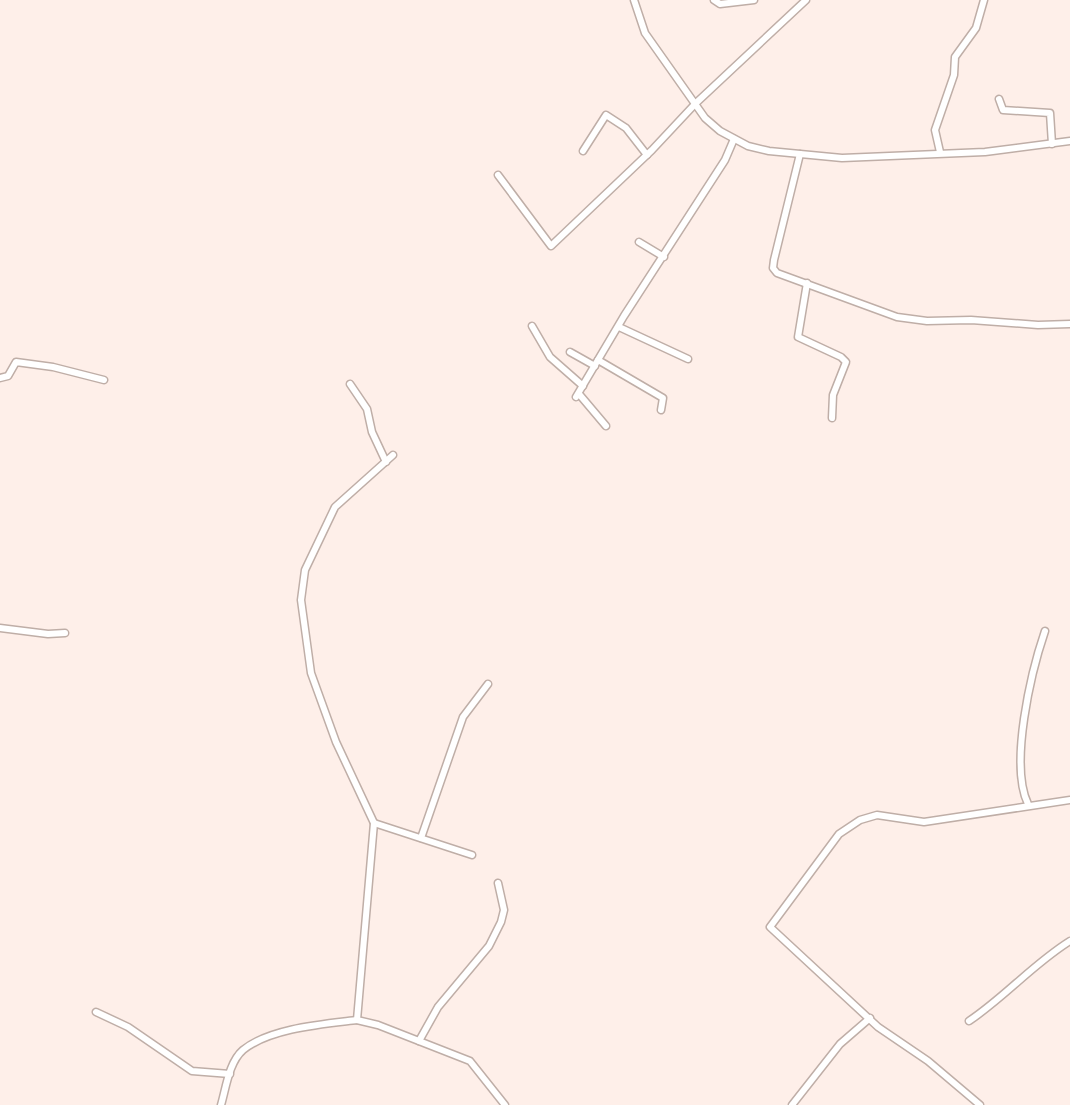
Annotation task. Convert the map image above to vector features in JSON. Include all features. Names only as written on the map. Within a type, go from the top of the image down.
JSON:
[{"type":"street","points":[[635,0],[645,33],[705,118],[734,139],[769,151],[842,158],[985,152],[1070,141]]},
{"type":"street","points":[[714,0],[720,4],[754,0]]},
{"type":"street","points":[[498,175],[551,246],[647,155],[696,103],[806,0]]},
{"type":"street","points":[[940,152],[935,130],[954,75],[955,57],[976,28],[984,0]]},
{"type":"street","points":[[999,99],[1003,110],[1050,113],[1052,144]]},
{"type":"street","points":[[583,151],[606,115],[626,128],[647,155]]},
{"type":"street","points":[[607,426],[578,395],[725,160],[734,139]]},
{"type":"street","points":[[800,154],[773,268],[783,276],[897,317],[928,321],[1070,324]]},
{"type":"street","points":[[639,242],[664,257]]},
{"type":"street","points":[[807,283],[798,337],[841,357],[846,362],[833,395],[832,418]]},
{"type":"street","points":[[532,326],[550,357],[583,386]]},
{"type":"street","points":[[619,327],[688,359]]},
{"type":"street","points":[[570,352],[597,363],[663,398],[661,410]]},
{"type":"street","points":[[0,378],[8,376],[16,362],[53,367],[104,380]]},
{"type":"street","points":[[350,384],[367,409],[372,432],[386,461]]},
{"type":"street","points":[[357,1020],[374,823],[341,753],[311,673],[301,600],[305,570],[335,507],[393,455]]},
{"type":"street","points":[[0,628],[48,634],[65,633]]},
{"type":"street","points":[[1028,804],[1022,792],[1021,776],[1027,695],[1045,631]]},
{"type":"street","points":[[421,838],[463,717],[488,684]]},
{"type":"street","points":[[980,1105],[928,1060],[870,1018],[770,930],[772,922],[839,834],[860,820],[877,816],[924,822],[1028,804],[1070,800]]},
{"type":"street","points":[[374,823],[472,855]]},
{"type":"street","points":[[419,1041],[438,1007],[489,946],[504,910],[498,883]]},
{"type":"street","points":[[969,1021],[1008,994],[1026,975],[1070,941]]},
{"type":"street","points":[[96,1012],[128,1027],[192,1071],[230,1074]]},
{"type":"street","points":[[792,1105],[840,1044],[870,1018]]},
{"type":"street","points":[[221,1105],[230,1074],[242,1051],[288,1031],[357,1020],[378,1025],[470,1061],[505,1105]]}]
